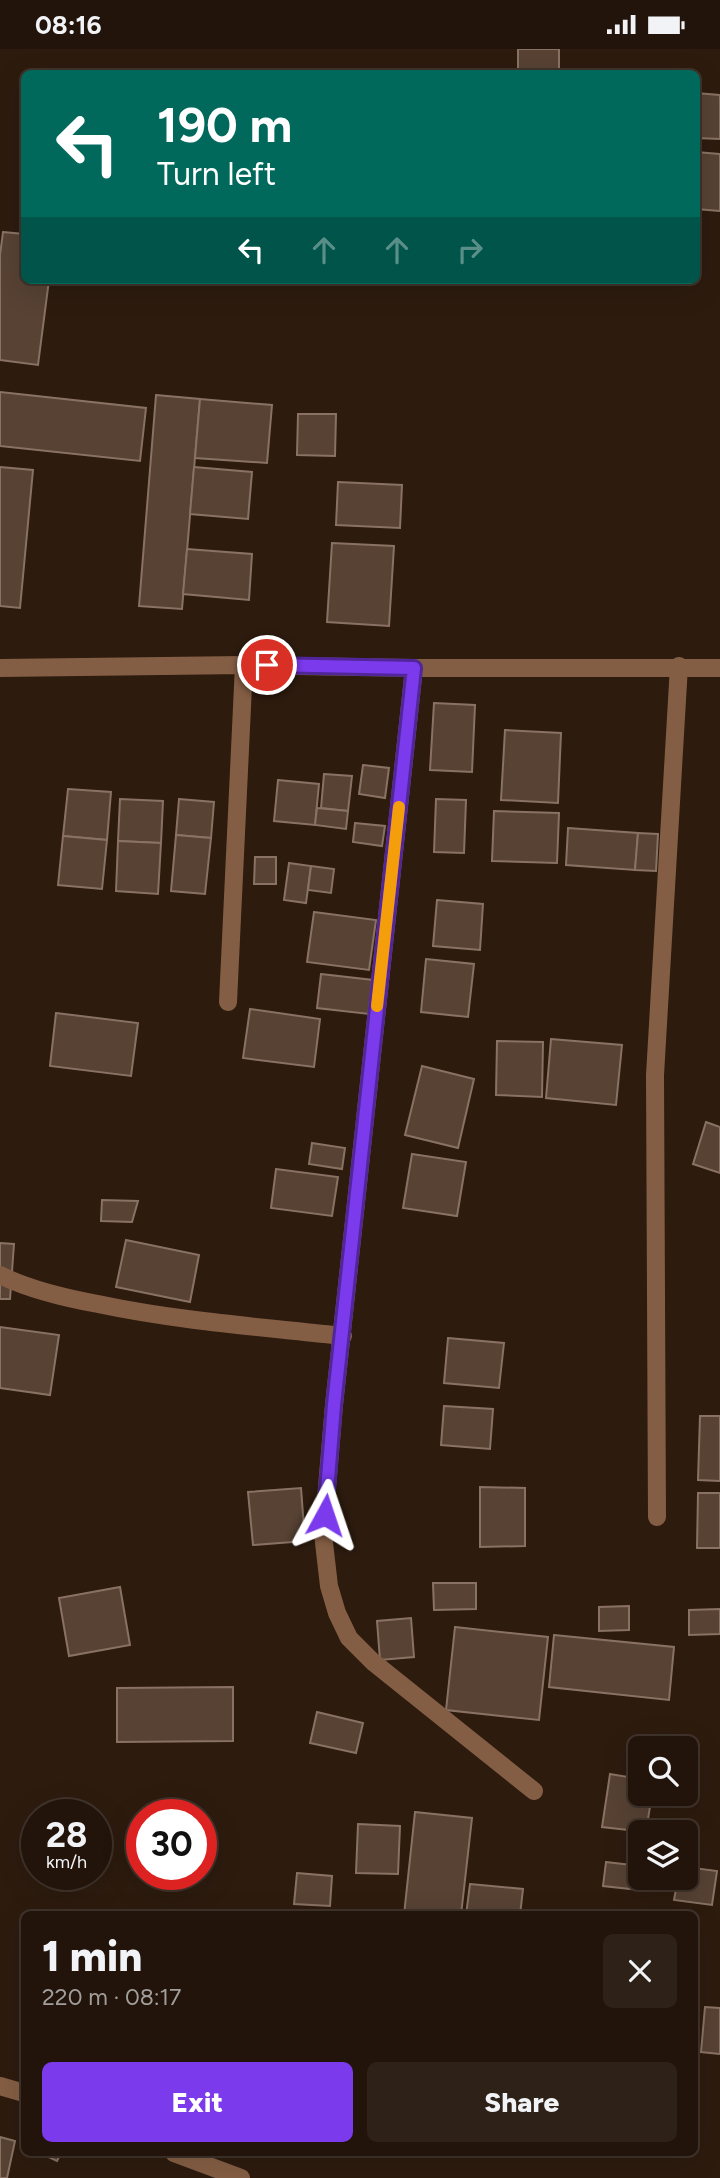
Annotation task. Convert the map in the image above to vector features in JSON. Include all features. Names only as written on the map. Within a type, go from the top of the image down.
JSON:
[{"type":"street","points":[[228,1002],[244,665]]},
{"type":"street","points":[[0,668],[244,665],[720,668]]},
{"type":"street","points":[[657,1517],[655,1075],[679,666]]},
{"type":"street","points":[[414,668],[334,1405],[323,1534],[328,1585],[349,1638],[373,1663],[534,1791]]},
{"type":"street","points":[[0,1275],[68,1299],[144,1314],[343,1336]]},
{"type":"street","points":[[0,2086],[21,2092]]},
{"type":"street","points":[[182,2156],[241,2178]]},
{"type":"building","points":[[518,49],[559,49],[559,70],[518,70]]},
{"type":"building","points":[[700,93],[720,95],[720,139],[700,138]]},
{"type":"building","points":[[700,152],[720,154],[720,211],[700,209]]},
{"type":"building","points":[[3,232],[21,234],[21,284],[48,284],[38,365],[0,360],[0,255]]},
{"type":"building","points":[[0,392],[146,408],[140,461],[0,446]]},
{"type":"building","points":[[156,395],[200,399],[182,609],[139,606]]},
{"type":"building","points":[[200,399],[272,405],[267,463],[195,458]]},
{"type":"building","points":[[298,414],[336,414],[335,456],[297,455]]},
{"type":"building","points":[[0,467],[33,470],[20,608],[0,606]]},
{"type":"building","points":[[194,467],[252,472],[248,519],[190,514]]},
{"type":"building","points":[[338,482],[402,485],[400,528],[336,525]]},
{"type":"building","points":[[332,543],[394,546],[389,626],[327,622]]},
{"type":"building","points":[[187,549],[252,554],[249,600],[183,594]]},
{"type":"building","points":[[434,703],[475,705],[472,772],[430,770]]},
{"type":"building","points":[[505,730],[561,733],[558,803],[501,800]]},
{"type":"building","points":[[363,765],[389,768],[385,798],[359,794]]},
{"type":"building","points":[[324,774],[352,776],[348,811],[321,808]]},
{"type":"building","points":[[278,780],[319,784],[315,825],[274,821]]},
{"type":"building","points":[[68,789],[111,792],[107,840],[63,836]]},
{"type":"building","points":[[120,799],[163,801],[161,843],[118,841]]},
{"type":"building","points":[[179,799],[214,802],[211,838],[176,835]]},
{"type":"building","points":[[436,799],[466,800],[464,853],[434,852]]},
{"type":"building","points":[[317,808],[348,811],[346,829],[315,825]]},
{"type":"building","points":[[494,811],[559,813],[557,863],[492,861]]},
{"type":"building","points":[[355,823],[385,826],[382,846],[353,842]]},
{"type":"building","points":[[568,828],[638,833],[635,870],[566,865]]},
{"type":"building","points":[[638,833],[658,834],[656,871],[635,870]]},
{"type":"building","points":[[176,835],[211,838],[205,894],[171,891]]},
{"type":"building","points":[[63,836],[107,840],[102,889],[58,885]]},
{"type":"building","points":[[118,841],[161,843],[158,894],[116,891]]},
{"type":"building","points":[[255,857],[276,857],[276,884],[254,884]]},
{"type":"building","points":[[289,863],[311,866],[306,903],[284,900]]},
{"type":"building","points":[[311,866],[334,869],[331,893],[308,890]]},
{"type":"building","points":[[437,900],[483,904],[480,950],[433,946]]},
{"type":"building","points":[[314,912],[376,920],[369,970],[307,962]]},
{"type":"building","points":[[426,959],[474,964],[468,1017],[421,1012]]},
{"type":"building","points":[[321,974],[373,980],[369,1014],[317,1008]]},
{"type":"building","points":[[250,1009],[320,1019],[314,1067],[243,1058]]},
{"type":"building","points":[[56,1013],[138,1023],[131,1076],[50,1066]]},
{"type":"building","points":[[551,1039],[622,1045],[616,1105],[546,1098]]},
{"type":"building","points":[[497,1041],[543,1042],[542,1097],[496,1095]]},
{"type":"building","points":[[422,1066],[474,1079],[458,1148],[405,1135]]},
{"type":"building","points":[[706,1122],[720,1127],[720,1173],[693,1164]]},
{"type":"building","points":[[312,1143],[345,1148],[342,1169],[309,1164]]},
{"type":"building","points":[[412,1154],[466,1162],[457,1216],[403,1208]]},
{"type":"building","points":[[276,1169],[338,1177],[332,1216],[271,1208]]},
{"type":"building","points":[[102,1200],[138,1201],[132,1222],[101,1221]]},
{"type":"building","points":[[126,1240],[199,1255],[190,1302],[116,1287]]},
{"type":"building","points":[[0,1243],[14,1244],[10,1299],[0,1299]]},
{"type":"building","points":[[0,1327],[59,1335],[50,1395],[0,1388]]},
{"type":"building","points":[[448,1338],[504,1343],[499,1388],[444,1383]]},
{"type":"building","points":[[444,1406],[493,1409],[490,1449],[441,1445]]},
{"type":"building","points":[[700,1416],[720,1416],[720,1481],[698,1480]]},
{"type":"building","points":[[480,1487],[525,1488],[525,1546],[480,1547]]},
{"type":"building","points":[[301,1488],[305,1541],[253,1545],[248,1492]]},
{"type":"building","points":[[698,1493],[720,1493],[720,1548],[697,1548]]},
{"type":"building","points":[[433,1583],[476,1583],[476,1609],[434,1610]]},
{"type":"building","points":[[120,1587],[130,1645],[69,1656],[59,1598]]},
{"type":"building","points":[[629,1606],[629,1630],[599,1631],[599,1607]]},
{"type":"building","points":[[720,1609],[720,1634],[689,1635],[689,1610]]},
{"type":"building","points":[[411,1618],[414,1657],[380,1660],[377,1621]]},
{"type":"building","points":[[455,1627],[548,1637],[539,1720],[446,1710]]},
{"type":"building","points":[[554,1635],[674,1647],[669,1700],[549,1687]]},
{"type":"building","points":[[233,1687],[233,1741],[117,1742],[117,1688]]},
{"type":"building","points":[[317,1712],[363,1723],[356,1753],[310,1743]]},
{"type":"building","points":[[610,1774],[628,1777],[628,1806],[650,1806],[648,1820],[628,1820],[628,1830],[602,1827]]},
{"type":"building","points":[[415,1812],[472,1818],[461,1911],[404,1911]]},
{"type":"building","points":[[358,1824],[400,1826],[398,1874],[356,1873]]},
{"type":"building","points":[[606,1862],[628,1865],[628,1889],[603,1886]]},
{"type":"building","points":[[698,1869],[717,1871],[712,1905],[674,1900],[676,1890],[698,1890]]},
{"type":"building","points":[[297,1873],[332,1876],[330,1906],[294,1904]]},
{"type":"building","points":[[470,1884],[523,1889],[520,1911],[467,1911]]},
{"type":"building","points":[[705,2007],[720,2008],[720,2054],[701,2052]]},
{"type":"building","points":[[0,2137],[15,2141],[7,2178],[0,2178]]},
{"type":"building","points":[[46,2156],[60,2156],[57,2161]]},
{"type":"slow traffic","points":[[377,1006],[399,807]]},
{"type":"route","points":[[267,665],[414,668],[334,1405],[325,1515]]}]
